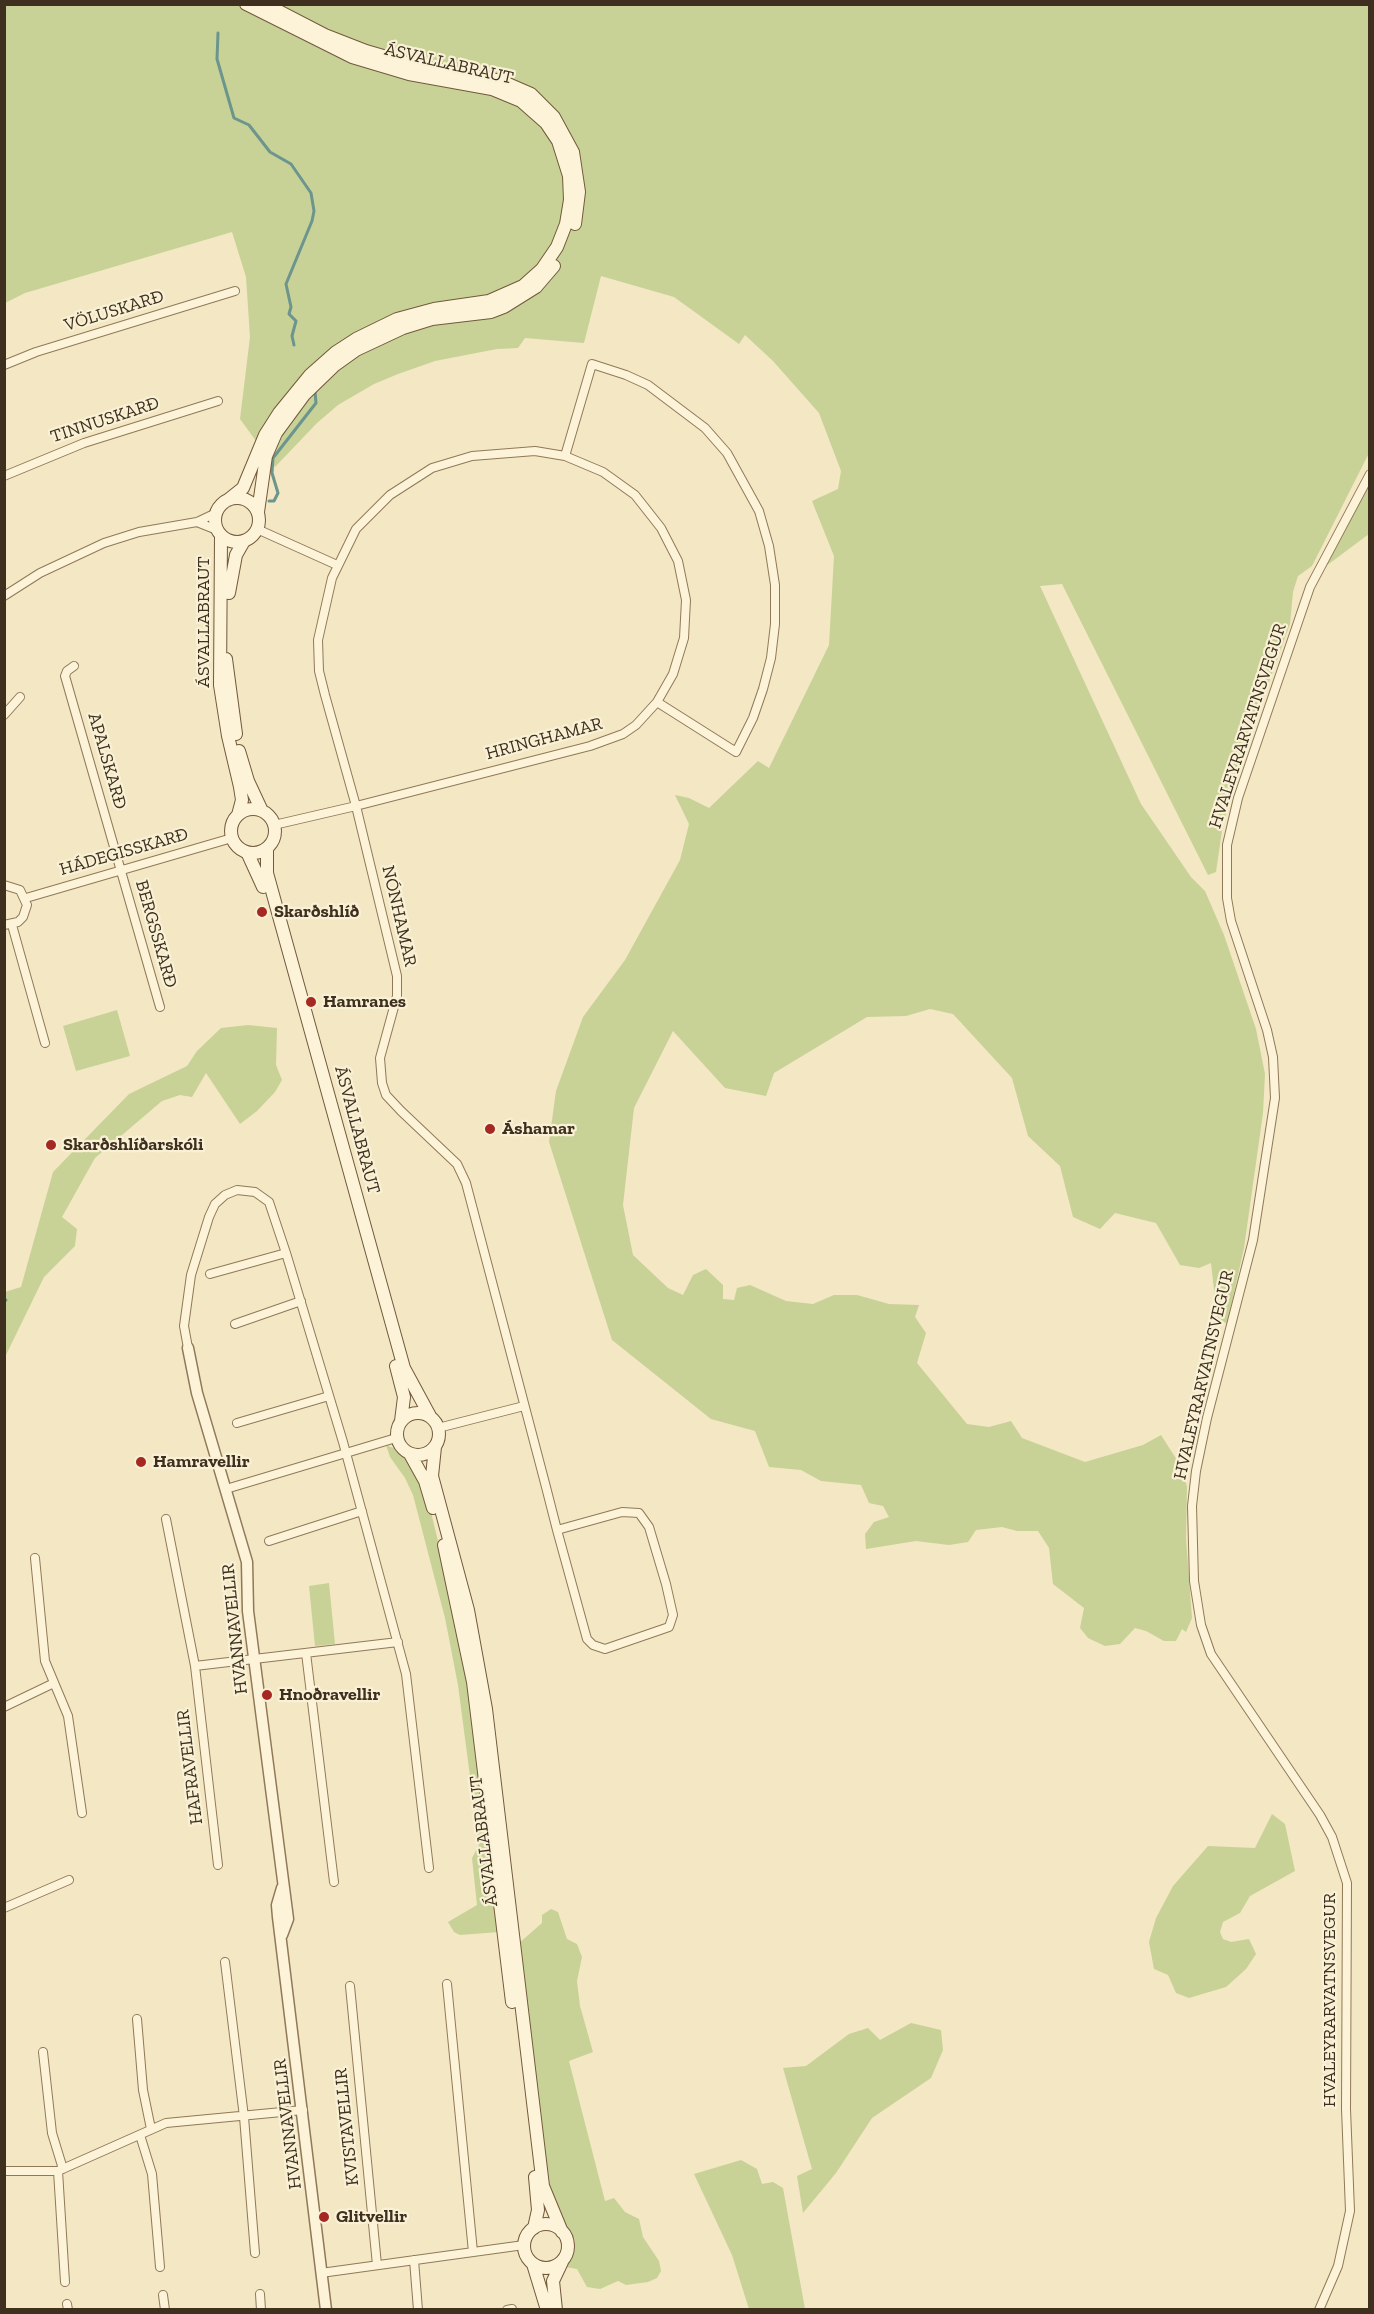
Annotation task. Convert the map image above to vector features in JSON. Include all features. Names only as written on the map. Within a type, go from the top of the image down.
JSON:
[{"type":"main road","name":"ÁSVALLABRAUT","points":[[228,500],[243,488],[265,435],[279,413],[310,375],[336,352],[356,339],[397,319],[434,309],[489,301],[523,286],[542,269],[557,248],[566,224],[570,200],[569,176],[558,141],[546,123],[521,101],[492,89],[416,76],[352,57],[246,4]]},
{"type":"main road","name":"ÁSVALLABRAUT","points":[[258,512],[266,456],[290,411],[318,380],[356,350],[403,328],[432,319],[491,312],[515,301],[536,287],[568,243],[576,218],[579,192],[573,152],[561,129],[545,107],[523,90],[501,81],[423,67],[366,51],[325,35],[265,4]]},
{"type":"main road","points":[[242,498],[249,501],[258,512],[257,530],[244,541],[232,542],[219,533],[216,513],[228,500],[242,498]]},
{"type":"main road","name":"ÁSVALLABRAUT","points":[[219,533],[220,685],[241,794],[238,814]]},
{"type":"main road","name":"ÁSVALLABRAUT","points":[[244,541],[236,555],[231,574],[226,661],[240,758],[262,811]]},
{"type":"main road","points":[[250,809],[262,811],[274,825],[274,838],[267,849],[261,852],[247,852],[240,849],[232,838],[232,825],[238,814],[250,809]]},
{"type":"main road","name":"ÁSVALLABRAUT","points":[[267,849],[267,873],[404,1368],[430,1416]]},
{"type":"main road","name":"ÁSVALLABRAUT","points":[[247,852],[257,870],[268,902],[402,1389],[401,1421]]},
{"type":"main road","points":[[417,1413],[430,1416],[438,1428],[439,1438],[435,1447],[422,1455],[410,1454],[401,1448],[396,1437],[401,1421],[417,1413]]},
{"type":"main road","name":"ÁSVALLABRAUT","points":[[435,1447],[432,1476],[462,1581],[486,1709],[543,2186],[562,2232]]},
{"type":"main road","name":"ÁSVALLABRAUT","points":[[410,1454],[425,1481],[439,1527],[473,1682],[536,2188],[538,2210],[534,2228]]},
{"type":"main road","points":[[547,2310],[533,2264],[524,2246],[529,2233],[534,2228],[546,2225],[562,2232],[567,2247],[554,2281],[556,2310]]},
{"type":"main road","points":[[533,2264],[551,2268],[562,2261]]},
{"type":"street","name":"VÖLUSKARÐ","points":[[4,364],[235,291]]},
{"type":"street","points":[[565,456],[592,364],[648,385],[705,428],[727,453],[759,511],[769,546],[775,585],[775,624],[771,657],[763,688],[753,718],[736,752],[657,702]]},
{"type":"street","name":"TINNUSKARÐ","points":[[4,476],[74,447],[218,401]]},
{"type":"street","name":"HRINGHAMAR","points":[[274,825],[356,806],[590,746],[623,734],[636,725],[657,702],[674,674],[684,638],[686,600],[678,561],[662,528],[635,495],[603,472],[565,456],[534,451],[501,452],[455,460],[432,468],[411,479],[371,512],[351,536],[337,565],[322,613],[318,640],[319,671],[356,806]]},
{"type":"street","name":"HVALEYRARVATNSVEGUR","points":[[1319,2310],[1338,2266],[1350,2211],[1346,2109],[1347,1883],[1332,1837],[1320,1815],[1211,1654],[1201,1625],[1194,1581],[1192,1506],[1196,1471],[1207,1418],[1253,1240],[1275,1098],[1273,1057],[1267,1030],[1231,921],[1227,898],[1227,845],[1238,798],[1307,595],[1370,474]]},
{"type":"street","points":[[4,596],[39,573],[104,543],[160,528],[197,522],[216,513]]},
{"type":"street","points":[[197,522],[219,533]]},
{"type":"street","points":[[257,530],[337,565]]},
{"type":"street","name":"APALSKARÐ","points":[[74,666],[67,671],[65,676],[121,869]]},
{"type":"street","points":[[4,715],[20,697]]},
{"type":"street","name":"NÓNHAMAR","points":[[356,806],[397,976],[397,996],[379,1070],[386,1095],[457,1164],[466,1183],[524,1406]]},
{"type":"street","name":"HÁDEGISSKARÐ","points":[[26,898],[232,838]]},
{"type":"street","name":"BERGSSKARÐ","points":[[121,869],[160,1007]]},
{"type":"street","points":[[4,885],[16,887],[26,898],[27,905],[23,917],[8,925],[45,1043]]},
{"type":"street","points":[[187,1343],[185,1314],[190,1275],[209,1216],[220,1199],[231,1192],[243,1190],[255,1192],[269,1202],[286,1253],[346,1453],[398,1642],[412,1716],[429,1868]]},
{"type":"street","points":[[210,1274],[286,1253]]},
{"type":"street","points":[[235,1324],[301,1301]]},
{"type":"street","name":"HVANNAVELLIR","points":[[187,1343],[197,1393],[247,1562],[248,1611],[282,1888],[288,1919],[282,1935],[326,2310]]},
{"type":"street","points":[[237,1423],[329,1396]]},
{"type":"street","points":[[438,1428],[524,1406],[557,1530],[587,1639],[593,1645],[605,1649],[669,1627],[673,1616],[666,1584],[649,1527],[639,1513],[622,1512],[557,1530]]},
{"type":"street","points":[[226,1490],[396,1437]]},
{"type":"street","points":[[269,1541],[362,1511]]},
{"type":"street","name":"HAFRAVELLIR","points":[[166,1519],[195,1666],[218,1865]]},
{"type":"street","points":[[34,1558],[45,1660],[68,1716],[82,1813]]},
{"type":"street","points":[[195,1666],[398,1642]]},
{"type":"street","points":[[306,1653],[334,1882]]},
{"type":"street","points":[[4,1707],[54,1683]]},
{"type":"street","points":[[4,1908],[69,1880]]},
{"type":"street","points":[[225,1962],[244,2117],[255,2253]]},
{"type":"street","points":[[447,1984],[473,2252]]},
{"type":"street","name":"KVISTAVELLIR","points":[[350,1986],[377,2265]]},
{"type":"street","points":[[136,2019],[143,2090],[151,2129]]},
{"type":"street","points":[[43,2052],[52,2133],[60,2170],[65,2282]]},
{"type":"street","points":[[4,2171],[60,2170],[151,2129],[182,2121],[303,2110]]},
{"type":"street","points":[[140,2135],[152,2174],[160,2267]]},
{"type":"street","points":[[321,2273],[524,2246]]},
{"type":"street","points":[[414,2260],[418,2310]]},
{"type":"street","points":[[260,2294],[261,2310]]},
{"type":"street","points":[[164,2295],[165,2310]]},
{"type":"street","points":[[507,2310],[512,2309]]},
{"type":"green space","points":[[5,5],[1369,5],[1369,453],[1312,566],[1298,576],[1293,592],[1290,624],[1253,726],[1223,824],[1216,872],[1208,875],[1062,584],[1040,586],[1141,804],[1191,877],[1205,891],[1224,935],[1256,1029],[1265,1074],[1263,1113],[1244,1248],[1227,1324],[1217,1317],[1211,1263],[1199,1268],[1180,1265],[1156,1223],[1115,1213],[1100,1229],[1073,1217],[1060,1166],[1028,1136],[1012,1078],[953,1014],[930,1009],[906,1016],[867,1017],[774,1073],[766,1096],[725,1088],[673,1031],[634,1108],[623,1205],[633,1255],[668,1288],[683,1295],[693,1275],[706,1269],[723,1285],[723,1299],[734,1300],[737,1288],[750,1285],[786,1301],[813,1304],[834,1295],[857,1295],[889,1304],[919,1305],[915,1317],[926,1333],[917,1363],[967,1424],[989,1427],[1011,1421],[1022,1438],[1085,1462],[1143,1445],[1161,1435],[1182,1468],[1187,1487],[1186,1538],[1192,1618],[1186,1632],[1182,1629],[1176,1641],[1164,1641],[1135,1628],[1120,1644],[1105,1646],[1088,1638],[1080,1628],[1084,1608],[1053,1584],[1049,1548],[1038,1531],[1017,1531],[1002,1527],[976,1530],[968,1542],[949,1545],[916,1541],[866,1549],[865,1534],[874,1522],[889,1517],[883,1506],[869,1503],[861,1485],[821,1481],[801,1470],[769,1467],[755,1431],[711,1419],[612,1340],[549,1142],[556,1091],[583,1017],[625,960],[680,860],[689,824],[675,795],[689,798],[709,808],[758,761],[769,768],[829,645],[834,556],[812,501],[838,489],[841,471],[819,413],[773,361],[745,335],[739,344],[674,297],[601,276],[584,343],[525,338],[518,348],[497,349],[435,361],[398,374],[374,384],[338,405],[317,423],[275,467],[240,419],[250,337],[246,277],[232,232],[25,293],[5,303]]},
{"type":"green space","points":[[1369,483],[1369,534],[1326,566]]},
{"type":"green space","points":[[117,1010],[130,1056],[76,1071],[63,1026]]},
{"type":"green space","points":[[248,1025],[277,1028],[276,1065],[282,1080],[275,1092],[257,1111],[240,1124],[206,1073],[192,1097],[180,1095],[162,1101],[95,1158],[62,1217],[77,1229],[75,1246],[44,1277],[5,1357],[5,1292],[21,1287],[53,1172],[129,1094],[187,1066],[197,1051],[221,1028]]},
{"type":"green space","points":[[386,1445],[396,1449],[409,1461],[426,1492],[461,1635],[499,1932],[460,1935],[454,1932],[448,1922],[477,1905],[472,1858],[479,1845],[458,1685],[445,1618],[413,1495],[405,1478],[390,1457]]},
{"type":"green space","points":[[329,1583],[335,1644],[315,1646],[309,1586]]},
{"type":"green space","points":[[1272,1814],[1285,1824],[1295,1871],[1250,1896],[1240,1913],[1223,1922],[1220,1932],[1223,1939],[1231,1942],[1249,1939],[1256,1954],[1246,1969],[1226,1987],[1189,1998],[1176,1993],[1168,1975],[1154,1969],[1149,1942],[1156,1918],[1173,1886],[1208,1846],[1255,1848]]},
{"type":"green space","points":[[551,1909],[558,1912],[567,1939],[577,1944],[582,1957],[577,1981],[580,2006],[593,2052],[569,2061],[605,2201],[614,2198],[625,2212],[639,2219],[643,2237],[659,2261],[661,2271],[657,2278],[648,2282],[626,2285],[618,2281],[600,2289],[587,2287],[577,2269],[566,2267],[574,2253],[575,2240],[560,2216],[548,2188],[518,1944],[542,1923],[542,1915]]},
{"type":"green space","points":[[911,2023],[941,2030],[943,2050],[931,2078],[872,2118],[836,2173],[803,2213],[797,2176],[812,2169],[783,2068],[806,2066],[849,2034],[868,2028],[880,2040]]},
{"type":"green space","points":[[741,2160],[757,2169],[762,2184],[773,2182],[783,2188],[805,2309],[749,2309],[732,2255],[694,2174]]},
{"type":"waterway","points":[[218,33],[217,59],[234,118],[249,125],[270,152],[291,164],[311,193],[314,211],[312,221],[286,284],[291,307],[289,314],[296,321],[292,336],[294,345]]},
{"type":"waterway","points":[[269,501],[274,501],[278,493],[272,473],[273,458],[316,403],[315,392]]},
{"type":"place","name":"Skarðshlíð","points":[[262,912]]},
{"type":"place","name":"Hamranes","points":[[311,1002]]},
{"type":"place","name":"Áshamar","points":[[490,1129]]},
{"type":"place","name":"Skarðshlíðarskóli","points":[[51,1145]]},
{"type":"place","name":"Hamravellir","points":[[141,1462]]},
{"type":"place","name":"Hnoðravellir","points":[[267,1695]]},
{"type":"place","name":"Glitvellir","points":[[324,2217]]}]
